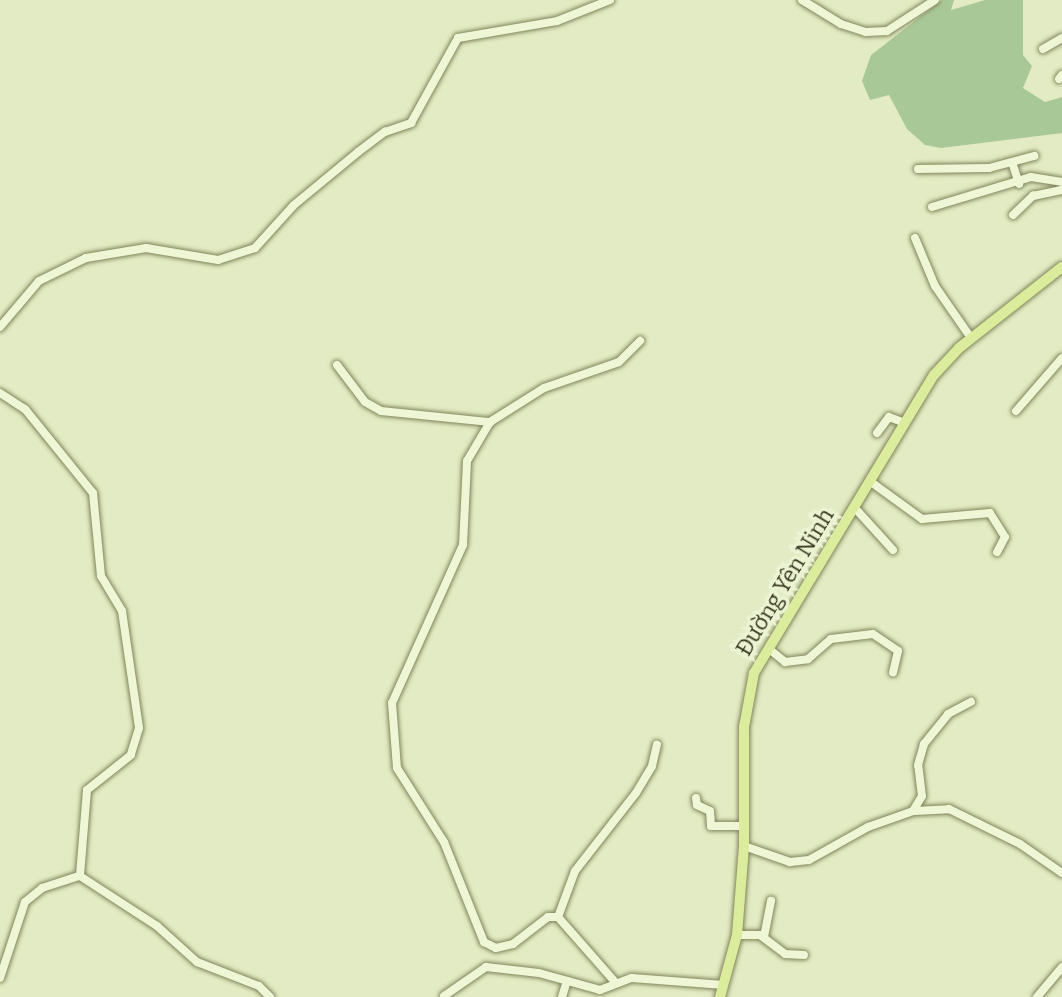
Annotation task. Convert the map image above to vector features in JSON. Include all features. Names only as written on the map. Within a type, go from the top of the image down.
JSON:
[{"type":"main road","name":"Đường Yên Ninh","points":[[720,997],[737,935],[744,846],[746,699],[769,649],[934,375],[971,338],[1062,267]]},
{"type":"street","points":[[0,327],[39,281],[86,258],[138,247],[218,260],[255,248],[294,205],[358,152],[385,132],[411,123],[458,38],[557,21],[610,0]]},
{"type":"street","points":[[802,0],[841,24],[866,32],[887,31],[935,0]]},
{"type":"street","points":[[1043,49],[1062,38]]},
{"type":"street","points":[[918,169],[1012,162],[1034,156]]},
{"type":"street","points":[[1012,162],[1019,184]]},
{"type":"street","points":[[932,207],[1045,176],[1062,182]]},
{"type":"street","points":[[1013,215],[1033,196],[1062,190]]},
{"type":"street","points":[[915,238],[935,286],[971,338]]},
{"type":"street","points":[[616,983],[558,917],[548,917],[513,944],[492,948],[484,942],[444,842],[400,776],[393,742],[394,695],[463,545],[467,461],[490,422],[544,388],[619,362],[640,341]]},
{"type":"street","points":[[1016,411],[1062,358]]},
{"type":"street","points":[[337,365],[365,402],[381,411],[490,422]]},
{"type":"street","points":[[0,393],[25,409],[96,500],[101,576],[122,611],[139,720],[131,755],[104,774],[86,795],[80,876]]},
{"type":"street","points":[[877,433],[889,417],[905,423]]},
{"type":"street","points":[[871,482],[922,519],[990,513],[1005,537],[997,552]]},
{"type":"street","points":[[854,507],[893,550]]},
{"type":"street","points":[[769,649],[785,662],[808,659],[831,639],[873,634],[898,651],[893,672]]},
{"type":"street","points":[[913,811],[922,796],[918,765],[924,744],[948,714],[971,702]]},
{"type":"street","points":[[558,917],[575,871],[636,793],[652,766],[657,745]]},
{"type":"street","points":[[696,798],[697,805],[710,811],[711,826],[744,826]]},
{"type":"street","points":[[744,846],[790,862],[809,860],[868,827],[913,811],[949,809],[1020,844],[1062,873]]},
{"type":"street","points":[[0,978],[31,895],[80,876]]},
{"type":"street","points":[[80,876],[157,926],[197,962],[259,986],[270,997]]},
{"type":"street","points":[[764,937],[771,901]]},
{"type":"street","points":[[737,935],[764,937],[785,954],[804,955]]},
{"type":"street","points":[[444,996],[486,967],[600,990],[638,978],[724,985]]},
{"type":"street","points":[[1037,997],[1062,967]]},
{"type":"street","points":[[562,997],[567,981]]},
{"type":"green space","points":[[942,0],[954,0],[951,10],[985,0],[1023,0],[1023,55],[1032,66],[1023,88],[1045,102],[1062,97],[1062,133],[941,148],[925,145],[907,129],[889,95],[870,100],[862,81],[871,55]]}]
